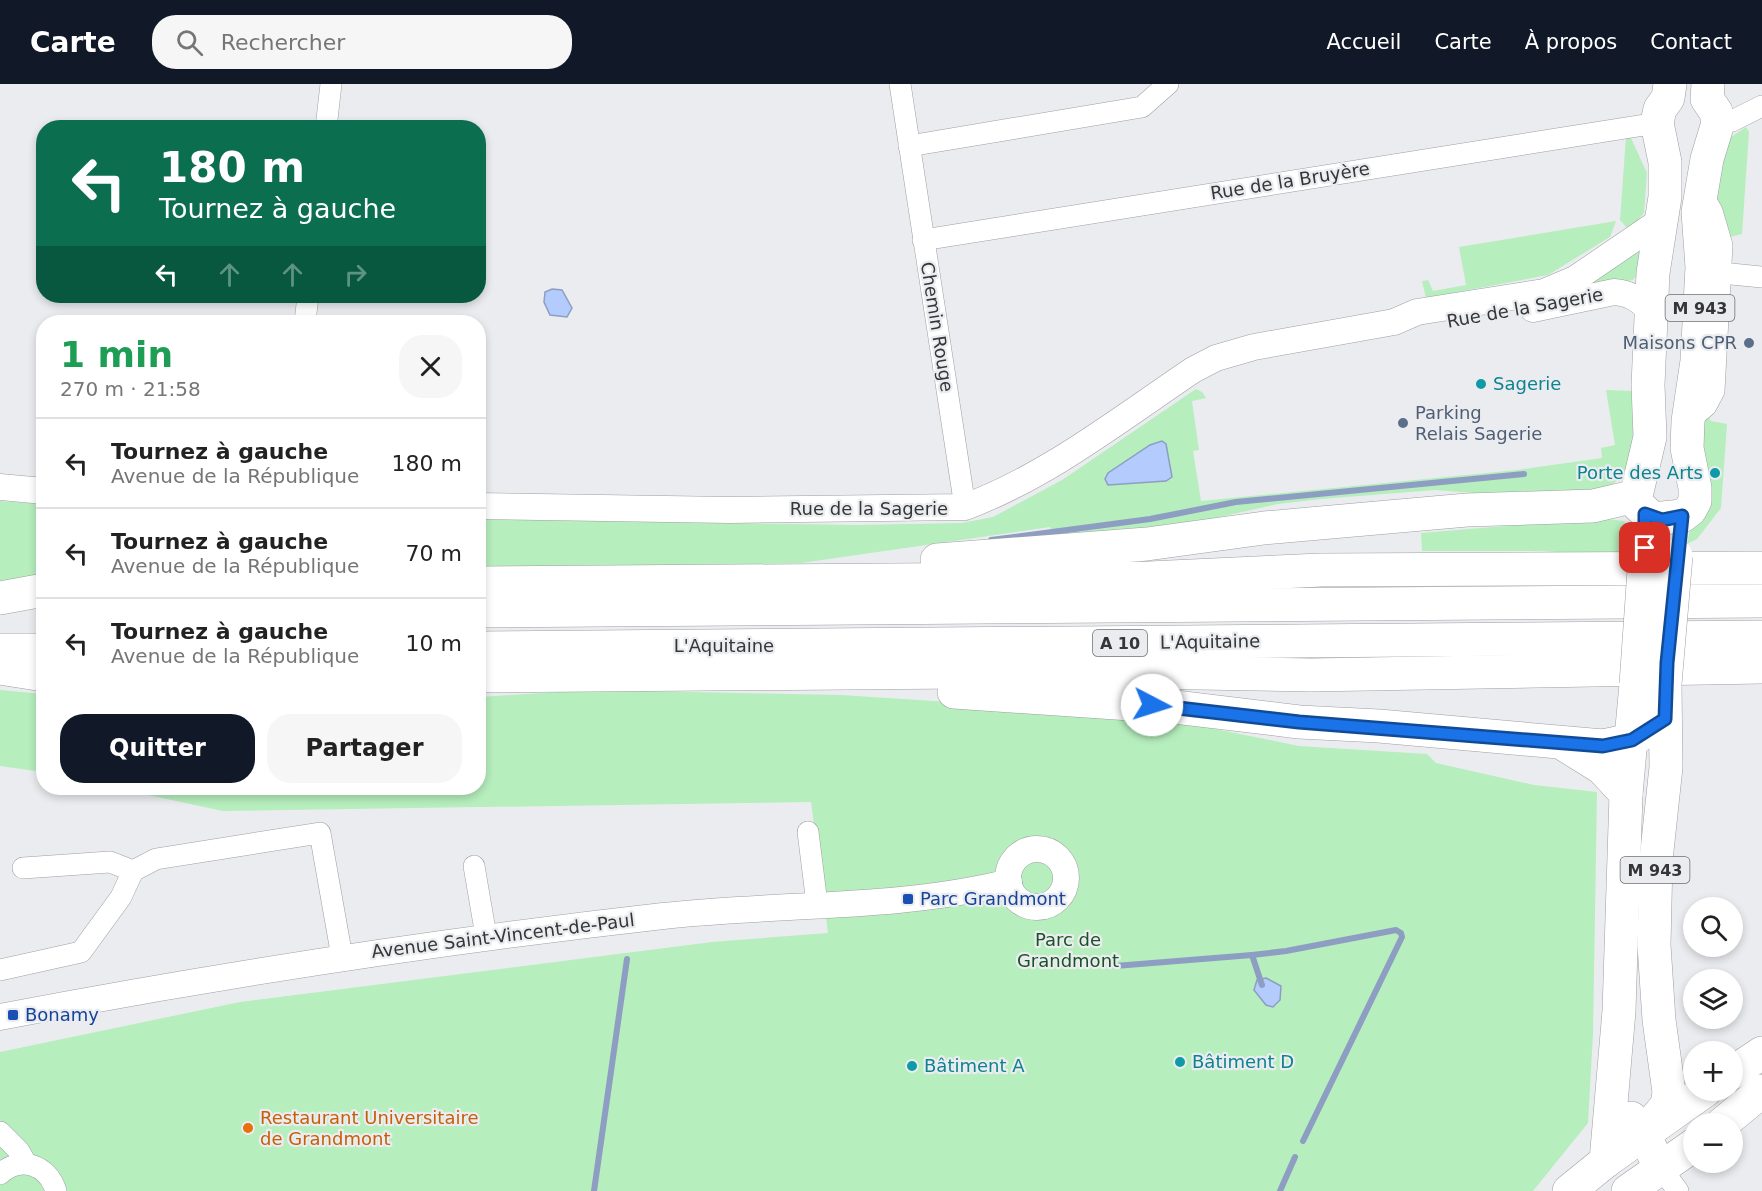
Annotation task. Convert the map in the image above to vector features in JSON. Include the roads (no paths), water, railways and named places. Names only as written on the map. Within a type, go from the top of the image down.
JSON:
[{"type":"main road","points":[[1665,102],[1689,94],[1711,102]]},
{"type":"main road","name":"M 943","points":[[1606,1161],[1614,1097],[1619,1011],[1626,794],[1632,740],[1651,684],[1660,556],[1641,505],[1650,437],[1648,385],[1653,273],[1663,219],[1665,102]]},
{"type":"main road","name":"M 943","points":[[1660,556],[1682,516],[1690,510],[1695,501],[1695,488],[1687,448],[1688,421],[1698,349],[1702,267],[1699,226],[1700,192],[1707,159],[1711,102]]},
{"type":"main road","points":[[719,582],[840,566],[1146,544],[1264,528],[1467,510],[1641,505],[1662,520],[1682,516]]},
{"type":"main road","points":[[486,583],[1149,578],[1321,570],[1762,568]]},
{"type":"main road","points":[[0,598],[36,591]]},
{"type":"main road","name":"L'Aquitaine","points":[[486,611],[1762,601]]},
{"type":"main road","points":[[0,614],[36,614]]},
{"type":"main road","name":"L'Aquitaine","points":[[486,648],[1762,637]]},
{"type":"main road","points":[[0,650],[36,650]]},
{"type":"main road","points":[[486,676],[1078,671],[1311,675],[1762,667]]},
{"type":"main road","points":[[0,668],[36,674]]},
{"type":"main road","points":[[792,673],[890,687],[1175,707],[1299,722],[1379,726],[1564,744],[1603,746],[1632,740],[1665,719]]},
{"type":"main road","name":"M 943","points":[[1643,1134],[1667,1105],[1669,1092],[1656,982],[1654,903],[1657,844],[1666,767],[1665,719],[1651,684]]},
{"type":"main road","points":[[1564,744],[1602,768],[1626,794]]},
{"type":"main road","points":[[1743,1065],[1762,1053]]},
{"type":"main road","points":[[1664,1056],[1683,1070]]},
{"type":"main road","points":[[1735,1113],[1762,1091]]},
{"type":"main road","points":[[1614,1097],[1643,1134],[1669,1179]]},
{"type":"main road","points":[[1569,1191],[1606,1161],[1691,1101]]},
{"type":"main road","points":[[1628,1191],[1669,1179],[1683,1160]]},
{"type":"street","points":[[327,120],[331,84]]},
{"type":"street","name":"Chemin Rouge","points":[[900,84],[965,507]]},
{"type":"street","points":[[909,146],[1143,107],[1168,84]]},
{"type":"street","name":"Rue de la Bruyère","points":[[923,240],[1665,102]]},
{"type":"street","points":[[1711,102],[1732,121],[1762,106]]},
{"type":"street","points":[[1688,421],[1706,406],[1714,391],[1722,245],[1718,226],[1700,192]]},
{"type":"street","name":"Rue de la Sagerie","points":[[486,506],[730,510],[965,507],[996,496],[1031,477],[1194,370],[1216,358],[1254,346],[1394,322],[1417,312],[1544,292],[1562,286],[1663,219]]},
{"type":"street","points":[[1720,273],[1762,277]]},
{"type":"street","name":"Rue de la Sagerie","points":[[1394,322],[1419,326],[1559,304],[1614,292],[1624,292],[1639,299],[1651,311]]},
{"type":"street","points":[[0,487],[36,491]]},
{"type":"street","points":[[807,832],[817,904]]},
{"type":"street","points":[[0,970],[81,952],[121,897],[133,871],[156,859],[320,833],[342,957]]},
{"type":"street","points":[[23,868],[110,862],[133,871]]},
{"type":"street","points":[[474,866],[486,936]]},
{"type":"street","name":"Avenue Saint-Vincent-de-Paul","points":[[0,1017],[342,957],[486,936],[714,910],[950,894],[1009,882]]},
{"type":"street","points":[[0,1132],[19,1151],[8,1167]]},
{"type":"street","points":[[8,1167],[42,1169],[49,1175],[56,1191]]},
{"type":"water","points":[[552,289],[562,290],[572,308],[567,317],[550,315],[544,302],[545,292]]},
{"type":"water","points":[[1162,441],[1166,444],[1172,477],[1166,481],[1108,485],[1105,479],[1108,473],[1150,445]]},
{"type":"water","points":[[1266,978],[1281,986],[1280,1000],[1273,1007],[1266,1005],[1254,990],[1257,980]]},
{"type":"waterway","points":[[991,540],[1150,519],[1236,502],[1524,474]]},
{"type":"waterway","points":[[1252,955],[1286,951],[1396,930],[1401,933],[1402,937],[1303,1141]]},
{"type":"waterway","points":[[1115,966],[1252,955],[1262,985]]},
{"type":"waterway","points":[[594,1191],[627,959]]},
{"type":"waterway","points":[[1280,1191],[1295,1157]]},
{"type":"place","name":"Maisons CPR","points":[[1749,343]]},
{"type":"place","name":"Sagerie","points":[[1481,384]]},
{"type":"place","name":"Parking Relais Sagerie","points":[[1403,423]]},
{"type":"place","name":"Porte des Arts","points":[[1715,473]]},
{"type":"place","name":"Parc Grandmont","points":[[908,899]]},
{"type":"place","name":"Bonamy","points":[[13,1015]]},
{"type":"place","name":"Bâtiment D","points":[[1180,1062]]},
{"type":"place","name":"Bâtiment A","points":[[912,1066]]},
{"type":"place","name":"Restaurant Universitaire de Grandmont","points":[[248,1128]]},
{"type":"park label","name":"Parc de Grandmont","points":[[1068,950]]}]
